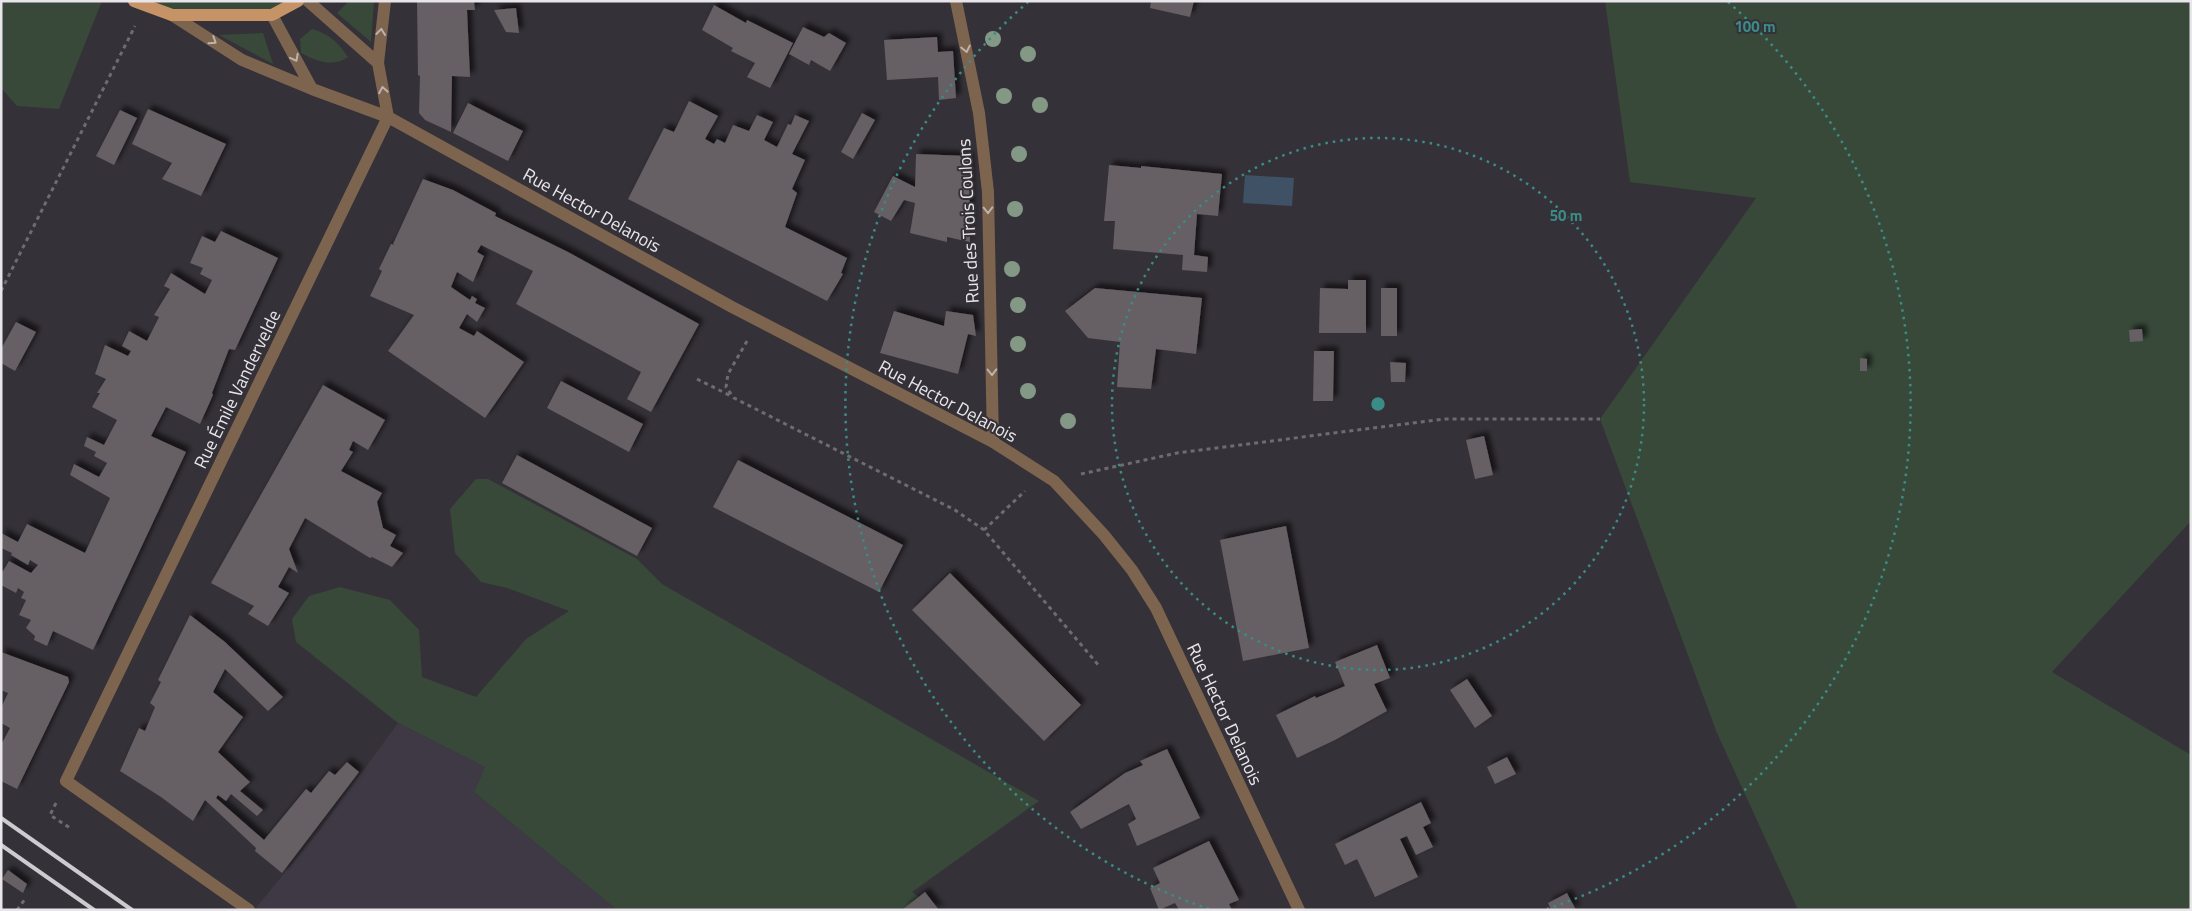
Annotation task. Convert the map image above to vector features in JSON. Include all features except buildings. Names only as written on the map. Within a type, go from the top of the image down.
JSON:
[{"type":"main road","points":[[140,3],[172,15],[272,15],[298,1]]},
{"type":"street","points":[[308,1],[378,63]]},
{"type":"street","points":[[385,1],[378,63],[388,117]]},
{"type":"street","name":"Rue des Trois Coulons","points":[[956,1],[979,113],[988,192],[993,442]]},
{"type":"street","name":"Rue Hector Delanois","points":[[172,15],[242,60],[312,89],[388,117],[758,321],[993,442],[1054,481],[1104,535],[1132,570],[1156,608],[1299,910]]},
{"type":"street","points":[[272,15],[312,89]]},
{"type":"street","name":"Rue Émile Vandervelde","points":[[249,910],[66,781],[388,117]]},
{"type":"path","points":[[1,291],[140,3]]},
{"type":"path","points":[[734,398],[726,387],[728,374],[758,321]]},
{"type":"path","points":[[697,379],[955,510],[984,530],[1100,667]]},
{"type":"path","points":[[1054,481],[1176,452],[1444,419],[1600,419]]},
{"type":"path","points":[[984,530],[1042,474]]},
{"type":"path","points":[[50,815],[70,828]]},
{"type":"path","points":[[17,910],[25,899]]},
{"type":"shaded area","points":[[398,723],[485,767],[474,792],[617,910],[254,910],[319,831]]},
{"type":"green space","points":[[1,1],[102,1],[59,109],[17,106],[1,88]]},
{"type":"green space","points":[[134,1],[298,1],[272,15],[172,15]]},
{"type":"green space","points":[[349,1],[374,1],[371,42],[337,13]]},
{"type":"green space","points":[[1605,1],[2191,1],[2191,521],[2052,672],[2191,755],[2191,910],[1798,910],[1717,733],[1600,419],[1756,198],[1630,182]]},
{"type":"green space","points":[[312,29],[333,39],[348,57],[330,63],[313,59],[301,53],[300,39]]},
{"type":"green space","points":[[263,33],[273,64],[219,35]]},
{"type":"green space","points":[[476,479],[488,479],[637,559],[662,584],[1039,801],[912,892],[937,910],[617,910],[474,792],[485,767],[398,723],[296,642],[292,619],[309,596],[340,587],[390,600],[419,630],[422,677],[476,697],[526,639],[569,611],[507,588],[481,582],[455,553],[450,509]]},
{"type":"water","points":[[1245,175],[1294,178],[1292,206],[1243,203]]},
{"type":"railway","points":[[1,818],[132,910]]},
{"type":"railway","points":[[1,845],[94,910]]}]
